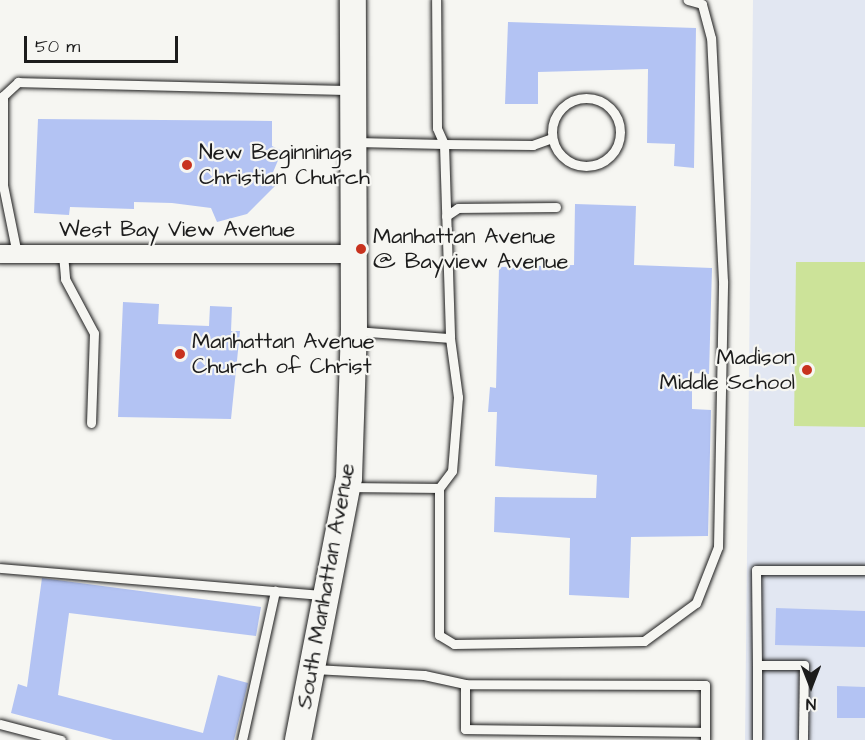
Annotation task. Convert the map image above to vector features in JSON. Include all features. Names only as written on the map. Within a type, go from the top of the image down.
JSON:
[{"type":"main road","name":"South Manhattan Avenue","points":[[298,740],[314,669],[347,487],[354,331],[353,0]]},
{"type":"street","name":"West Bay View Avenue","points":[[9,254],[354,254]]},
{"type":"lane","points":[[436,0],[437,129],[444,144],[450,338],[458,397],[452,471],[439,488],[440,636],[454,644],[644,641],[696,603],[718,547],[723,281],[711,38],[702,4],[688,0]]},
{"type":"lane","points":[[9,254],[3,185],[3,96],[18,82],[353,90]]},
{"type":"lane","points":[[597,99],[619,123],[614,152],[597,164],[565,158],[552,138],[556,116],[573,100],[597,99]]},
{"type":"lane","points":[[354,141],[533,145],[552,138]]},
{"type":"lane","points":[[446,216],[458,208],[556,207]]},
{"type":"lane","points":[[63,254],[65,279],[94,333],[91,423]]},
{"type":"lane","points":[[354,331],[450,338]]},
{"type":"lane","points":[[347,487],[439,488]]},
{"type":"lane","points":[[0,568],[328,596]]},
{"type":"lane","points":[[757,740],[756,570],[865,570]]},
{"type":"lane","points":[[242,740],[276,591]]},
{"type":"lane","points":[[757,665],[804,665],[803,740]]},
{"type":"lane","points":[[314,669],[424,675],[465,684],[705,685],[705,736],[465,729],[465,684]]},
{"type":"lane","points":[[0,724],[61,740]]},
{"type":"shaded area","name":"Madison Middle School","points":[[753,0],[865,0],[865,740],[745,740]]},
{"type":"green space","points":[[796,262],[865,262],[865,427],[794,426]]},
{"type":"building","points":[[508,22],[696,28],[694,168],[674,166],[675,144],[647,143],[648,69],[538,72],[538,104],[505,104]]},
{"type":"building","name":"New Beginnings Christian Church","points":[[38,119],[272,121],[272,146],[282,151],[271,177],[279,182],[247,214],[217,222],[211,208],[172,203],[134,202],[134,209],[70,207],[69,215],[34,213]]},
{"type":"building","points":[[575,204],[636,206],[634,265],[712,268],[709,374],[692,373],[692,409],[711,410],[708,536],[631,537],[629,598],[569,595],[570,538],[494,532],[495,497],[596,498],[597,475],[495,466],[497,412],[488,412],[490,387],[496,388],[499,267],[574,265]]},
{"type":"building","name":"Manhattan Avenue Church of Christ","points":[[123,302],[159,304],[158,324],[209,326],[210,306],[232,307],[231,331],[240,331],[231,419],[118,417]]},
{"type":"building","points":[[42,578],[261,607],[256,636],[69,613],[58,695],[203,733],[218,675],[248,683],[234,740],[113,740],[11,713],[18,684],[27,687]]},
{"type":"building","points":[[776,608],[865,611],[865,647],[775,645]]},
{"type":"building","points":[[837,686],[865,687],[865,718],[837,718]]},
{"type":"place","name":"New Beginnings Christian Church","points":[[187,165]]},
{"type":"place","name":"Manhattan Avenue @ Bayview Avenue","points":[[361,249]]},
{"type":"place","name":"Manhattan Avenue Church of Christ","points":[[180,354]]},
{"type":"place","name":"Madison Middle School","points":[[807,370]]}]
